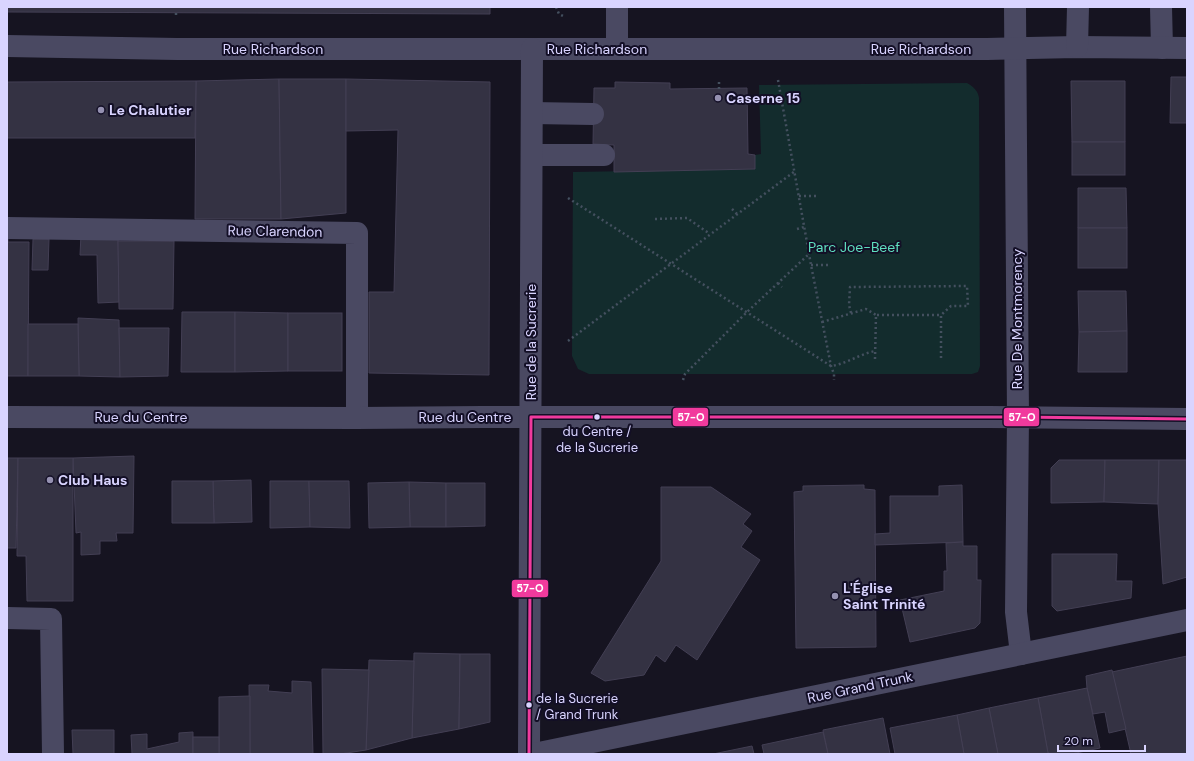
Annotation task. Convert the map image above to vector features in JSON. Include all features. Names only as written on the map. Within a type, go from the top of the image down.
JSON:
[{"type":"street","points":[[617,7],[617,49]]},
{"type":"street","name":"Rue De Montmorency","points":[[1015,7],[1018,417],[1016,624],[1021,654]]},
{"type":"street","points":[[1161,7],[1162,48]]},
{"type":"street","points":[[1077,47],[1078,8]]},
{"type":"street","name":"Rue Richardson","points":[[7,46],[177,49],[1187,48]]},
{"type":"street","name":"Rue de la Sucrerie","points":[[529,754],[532,49]]},
{"type":"street","points":[[532,113],[593,114]]},
{"type":"street","points":[[532,155],[604,155]]},
{"type":"street","name":"Rue Clarendon","points":[[7,228],[357,232],[357,418]]},
{"type":"street","name":"Rue du Centre","points":[[7,417],[1018,417],[1187,419]]},
{"type":"street","points":[[7,618],[51,619],[53,754]]},
{"type":"street","name":"Rue Grand Trunk","points":[[534,754],[1187,620]]},
{"type":"path","points":[[556,7],[559,14],[563,16]]},
{"type":"path","points":[[176,13],[176,18]]},
{"type":"path","points":[[719,80],[719,89]]},
{"type":"path","points":[[778,80],[811,266],[834,380]]},
{"type":"path","points":[[568,341],[795,171]]},
{"type":"path","points":[[799,196],[818,196]]},
{"type":"path","points":[[568,198],[830,366],[840,365],[866,353],[875,351]]},
{"type":"path","points":[[732,209],[737,214]]},
{"type":"path","points":[[655,219],[687,218],[710,234]]},
{"type":"path","points":[[797,229],[804,227]]},
{"type":"path","points":[[683,380],[685,374],[747,312],[809,254]]},
{"type":"path","points":[[811,266],[830,265]]},
{"type":"path","points":[[778,283],[782,287]]},
{"type":"path","points":[[822,322],[866,310],[876,315],[941,315],[951,306],[968,306],[967,286],[850,287],[849,305],[851,313]]},
{"type":"path","points":[[875,359],[876,315]]},
{"type":"path","points":[[941,315],[941,359]]},
{"type":"green space","name":"Parc Joe-Beef","points":[[967,83],[975,89],[979,98],[980,366],[978,372],[972,374],[589,374],[578,369],[572,356],[573,172],[755,169],[755,155],[761,154],[759,85]]},
{"type":"building","points":[[7,7],[490,7],[490,14],[7,12]]},
{"type":"building","points":[[1171,77],[1187,77],[1187,123],[1170,123]]},
{"type":"building","points":[[279,79],[281,219],[195,219],[196,81]]},
{"type":"building","points":[[279,79],[346,79],[346,213],[281,219]]},
{"type":"building","points":[[346,79],[490,82],[489,375],[369,373],[369,292],[394,292],[398,130],[346,131]]},
{"type":"building","name":"Le Chalutier","points":[[196,81],[195,138],[7,138],[7,82]]},
{"type":"building","points":[[1071,81],[1125,81],[1125,142],[1072,142]]},
{"type":"building","points":[[615,82],[670,83],[670,89],[747,88],[748,154],[755,155],[755,169],[614,172],[614,145],[593,144],[594,88],[615,88]]},
{"type":"building","points":[[1072,142],[1125,142],[1125,175],[1072,175]]},
{"type":"building","points":[[1078,188],[1126,188],[1127,228],[1078,228]]},
{"type":"building","points":[[1078,228],[1127,228],[1127,268],[1078,268]]},
{"type":"building","points":[[81,235],[118,236],[119,302],[98,303],[97,255],[80,255]]},
{"type":"building","points":[[7,237],[8,242],[29,242],[28,376],[7,376]]},
{"type":"building","points":[[33,239],[49,239],[48,270],[32,270]]},
{"type":"building","points":[[118,241],[174,241],[173,309],[119,309]]},
{"type":"building","points":[[1078,291],[1126,291],[1127,331],[1079,332]]},
{"type":"building","points":[[182,312],[235,312],[235,372],[181,372]]},
{"type":"building","points":[[235,312],[288,313],[288,371],[235,372]]},
{"type":"building","points":[[288,313],[342,313],[342,371],[288,371]]},
{"type":"building","points":[[78,318],[119,320],[120,377],[79,376]]},
{"type":"building","points":[[28,324],[78,324],[79,376],[28,376]]},
{"type":"building","points":[[119,328],[169,328],[168,376],[120,377]]},
{"type":"building","points":[[1127,331],[1127,372],[1078,372],[1079,332]]},
{"type":"building","points":[[134,456],[133,533],[116,533],[117,541],[100,541],[100,554],[81,555],[81,532],[76,533],[73,458]]},
{"type":"building","points":[[7,458],[18,458],[16,548],[7,548]]},
{"type":"building","points":[[18,458],[73,458],[73,601],[27,601],[26,556],[17,556]]},
{"type":"building","points":[[1059,460],[1105,460],[1104,502],[1051,503],[1051,468]]},
{"type":"building","points":[[1105,460],[1159,460],[1158,504],[1104,502]]},
{"type":"building","points":[[1159,460],[1187,460],[1187,577],[1163,584],[1158,504]]},
{"type":"building","points":[[251,480],[252,522],[214,523],[213,481]]},
{"type":"building","points":[[172,481],[213,481],[214,523],[172,523]]},
{"type":"building","points":[[270,481],[309,481],[310,527],[270,528]]},
{"type":"building","points":[[309,481],[349,481],[350,528],[310,527]]},
{"type":"building","points":[[409,482],[446,483],[446,527],[410,527]]},
{"type":"building","points":[[409,482],[410,527],[369,528],[368,483]]},
{"type":"building","points":[[446,483],[485,483],[485,526],[446,527]]},
{"type":"building","name":"L'Église Saint Trinité","points":[[864,485],[864,489],[875,490],[876,647],[796,648],[794,492],[803,491],[803,486]]},
{"type":"building","points":[[962,485],[963,542],[875,545],[875,534],[890,533],[890,496],[939,496],[939,486]]},
{"type":"building","points":[[661,487],[711,487],[751,514],[743,524],[752,531],[741,547],[760,560],[697,660],[676,645],[665,662],[656,655],[644,675],[605,681],[591,673],[661,561]]},
{"type":"building","points":[[963,542],[963,546],[977,546],[977,580],[981,580],[980,623],[975,628],[910,642],[900,600],[944,591],[944,571],[947,571],[946,543]]},
{"type":"building","points":[[1052,554],[1117,554],[1116,581],[1132,581],[1131,598],[1057,611],[1052,606]]},
{"type":"building","points":[[414,653],[460,654],[459,729],[412,738]]},
{"type":"building","points":[[460,654],[490,654],[490,722],[459,729]]},
{"type":"building","points":[[1187,656],[1187,754],[1131,754],[1112,672]]},
{"type":"building","points":[[369,660],[414,661],[412,738],[366,750]]},
{"type":"building","points":[[322,669],[369,670],[366,750],[340,754],[323,754]]},
{"type":"building","points":[[1112,670],[1126,729],[1109,733],[1105,712],[1093,714],[1086,676]]},
{"type":"building","points":[[292,681],[311,682],[313,754],[250,754],[249,685],[269,685],[268,691],[292,693]]},
{"type":"building","points":[[1087,688],[1100,748],[1071,754],[1048,753],[1038,698]]},
{"type":"building","points":[[250,696],[250,754],[219,754],[219,697]]},
{"type":"building","points":[[1038,698],[1048,753],[998,754],[989,708]]},
{"type":"building","points":[[989,708],[998,754],[964,754],[957,715]]},
{"type":"building","points":[[957,715],[964,754],[895,754],[890,728]]},
{"type":"building","points":[[883,718],[890,754],[828,754],[823,730]]},
{"type":"building","points":[[72,730],[114,730],[114,754],[73,754]]},
{"type":"building","points":[[193,732],[193,754],[132,754],[131,735],[147,734],[147,749],[179,742],[179,733]]},
{"type":"building","points":[[823,732],[828,754],[764,754],[762,745]]},
{"type":"building","points":[[193,737],[219,737],[219,754],[193,754]]},
{"type":"building","points":[[752,746],[754,754],[713,754]]},
{"type":"transit line","name":"57-O","points":[[529,754],[531,417],[1018,417],[1187,419]]},
{"type":"place","name":"Caserne 15","points":[[718,98]]},
{"type":"place","name":"Le Chalutier","points":[[101,110]]},
{"type":"place","name":"du Centre / de la Sucrerie","points":[[597,417]]},
{"type":"place","name":"Club Haus","points":[[50,480]]},
{"type":"place","name":"L'Église Saint Trinité","points":[[835,596]]},
{"type":"place","name":"de la Sucrerie / Grand Trunk","points":[[529,705]]}]
